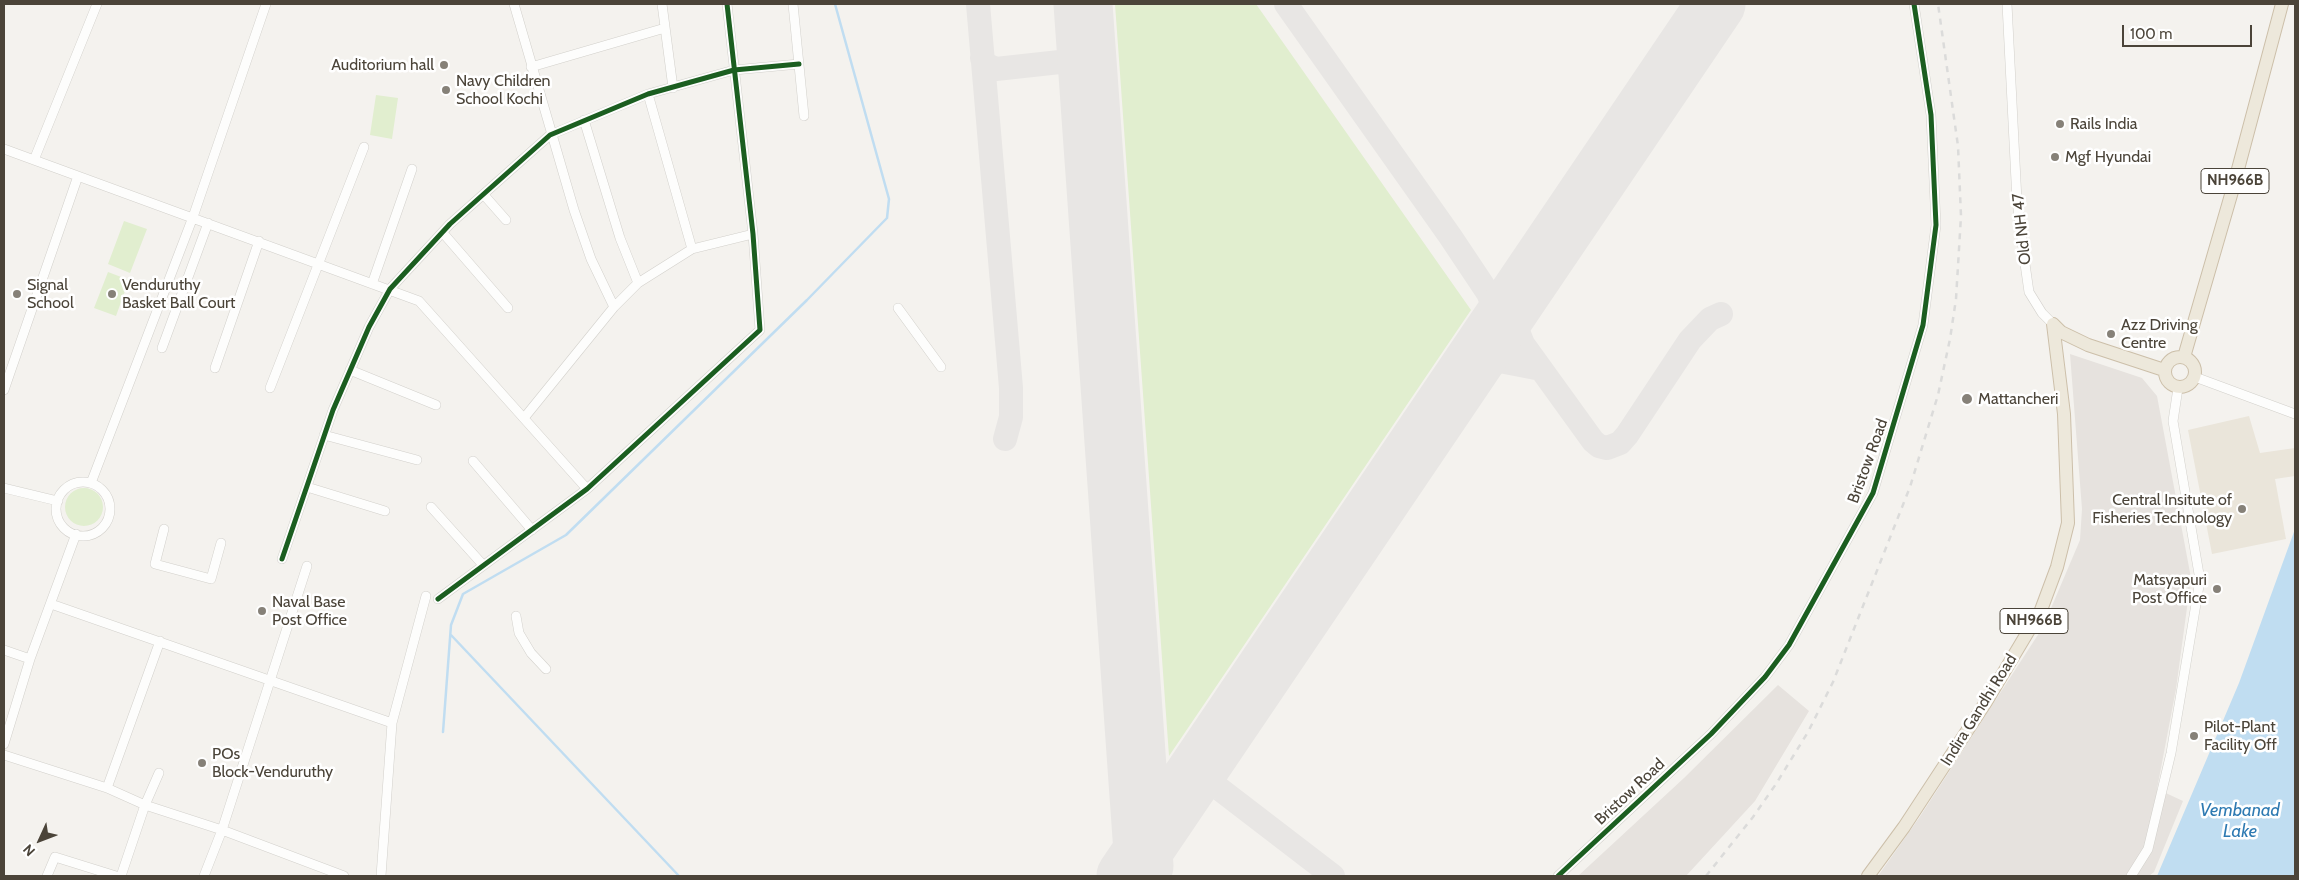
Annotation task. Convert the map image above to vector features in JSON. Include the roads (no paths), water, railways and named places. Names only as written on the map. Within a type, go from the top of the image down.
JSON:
[{"type":"highway","name":"NH966B","points":[[2184,357],[2233,188],[2282,4]]},
{"type":"highway","name":"Old NH 47","points":[[2053,324],[2061,332],[2095,348],[2164,370]]},
{"type":"highway","name":"Indira Gandhi Road","points":[[1868,876],[1904,827],[1986,702],[2041,610],[2057,567],[2068,523],[2064,414],[2053,324]]},
{"type":"highway","points":[[2184,357],[2192,362],[2195,377],[2188,385],[2178,388],[2166,380],[2164,370],[2173,358],[2184,357]]},
{"type":"street","points":[[34,160],[97,4]]},
{"type":"street","points":[[91,483],[192,217],[266,4]]},
{"type":"street","points":[[514,4],[550,135],[591,259],[614,306]]},
{"type":"street","points":[[662,4],[673,88]]},
{"type":"street","points":[[438,599],[587,489],[760,330],[753,234],[727,4]]},
{"type":"street","points":[[793,4],[804,116]]},
{"type":"street","name":"Bristow Road","points":[[1558,876],[1711,734],[1765,677],[1790,645],[1873,493],[1923,324],[1936,225],[1932,115],[1914,4]]},
{"type":"street","name":"Old NH 47","points":[[2007,4],[2017,201],[2029,292],[2042,313],[2053,324]]},
{"type":"street","points":[[531,67],[665,28]]},
{"type":"street","points":[[282,559],[324,435],[350,370],[390,290],[443,233],[550,135],[648,94],[734,70],[800,64]]},
{"type":"street","points":[[648,94],[692,249]]},
{"type":"street","points":[[584,120],[620,238],[638,283]]},
{"type":"street","points":[[270,388],[316,264],[364,148]]},
{"type":"street","points":[[4,149],[260,241],[316,264],[419,301],[587,489]]},
{"type":"street","points":[[372,284],[412,169]]},
{"type":"street","points":[[4,390],[78,176]]},
{"type":"street","points":[[484,195],[506,220]]},
{"type":"street","points":[[162,348],[208,223]]},
{"type":"street","points":[[443,233],[508,308]]},
{"type":"street","points":[[524,418],[614,306],[638,283],[692,249],[753,234]]},
{"type":"street","points":[[215,368],[260,241]]},
{"type":"street","points":[[898,308],[929,347],[941,367]]},
{"type":"street","points":[[350,370],[436,405]]},
{"type":"street","points":[[2195,377],[2295,414]]},
{"type":"street","points":[[2132,876],[2148,849],[2171,753],[2200,580],[2173,421],[2178,388]]},
{"type":"street","points":[[324,435],[417,460]]},
{"type":"street","points":[[473,461],[532,530]]},
{"type":"street","points":[[75,483],[91,483],[99,486],[108,499],[110,514],[101,529],[93,534],[76,534],[68,531],[58,518],[58,501],[61,493],[75,483]]},
{"type":"street","points":[[307,487],[384,511]]},
{"type":"street","points":[[4,488],[58,501]]},
{"type":"street","points":[[431,507],[483,565]]},
{"type":"street","points":[[164,529],[155,564],[211,579],[221,543]]},
{"type":"street","points":[[4,744],[30,659],[76,534]]},
{"type":"street","points":[[204,876],[222,830],[269,679],[307,566]]},
{"type":"street","points":[[381,876],[392,723],[426,596]]},
{"type":"street","points":[[51,604],[392,723]]},
{"type":"street","points":[[516,616],[523,639],[531,653],[546,669]]},
{"type":"street","points":[[107,788],[160,641]]},
{"type":"street","points":[[4,650],[30,659]]},
{"type":"street","points":[[4,755],[107,788],[145,805],[222,830],[344,876]]},
{"type":"street","points":[[121,876],[145,805],[160,773]]},
{"type":"street","points":[[47,876],[56,857],[116,876]]},
{"type":"water","name":"Vembanad Lake","points":[[2295,529],[2295,876],[2157,876],[2239,683]]},
{"type":"waterway","points":[[443,732],[451,625],[463,594],[566,535],[807,300],[887,218],[889,199],[835,4]]},
{"type":"waterway","points":[[451,635],[679,876]]},
{"type":"railway","points":[[1706,876],[1753,817],[1776,784],[1808,732],[1833,682],[1910,487],[1938,395],[1956,299],[1961,216],[1958,146],[1938,4]]},
{"type":"place","name":"Auditorium hall","points":[[444,65]]},
{"type":"place","name":"Navy Children School Kochi","points":[[446,90]]},
{"type":"place","name":"Rails India","points":[[2060,124]]},
{"type":"place","name":"Mgf Hyundai","points":[[2055,157]]},
{"type":"place","name":"Signal School","points":[[17,294]]},
{"type":"place","name":"Venduruthy Basket Ball Court","points":[[112,294]]},
{"type":"place","name":"Azz Driving Centre","points":[[2111,334]]},
{"type":"place","name":"Mattancheri","points":[[1967,399]]},
{"type":"place","name":"Central Insitute of Fisheries Technology","points":[[2242,509]]},
{"type":"place","name":"Matsyapuri Post Office","points":[[2217,589]]},
{"type":"place","name":"Naval Base Post Office","points":[[262,611]]},
{"type":"place","name":"Pilot-Plant Facility Off","points":[[2194,736]]},
{"type":"place","name":"POs Block-Venduruthy","points":[[202,763]]}]
